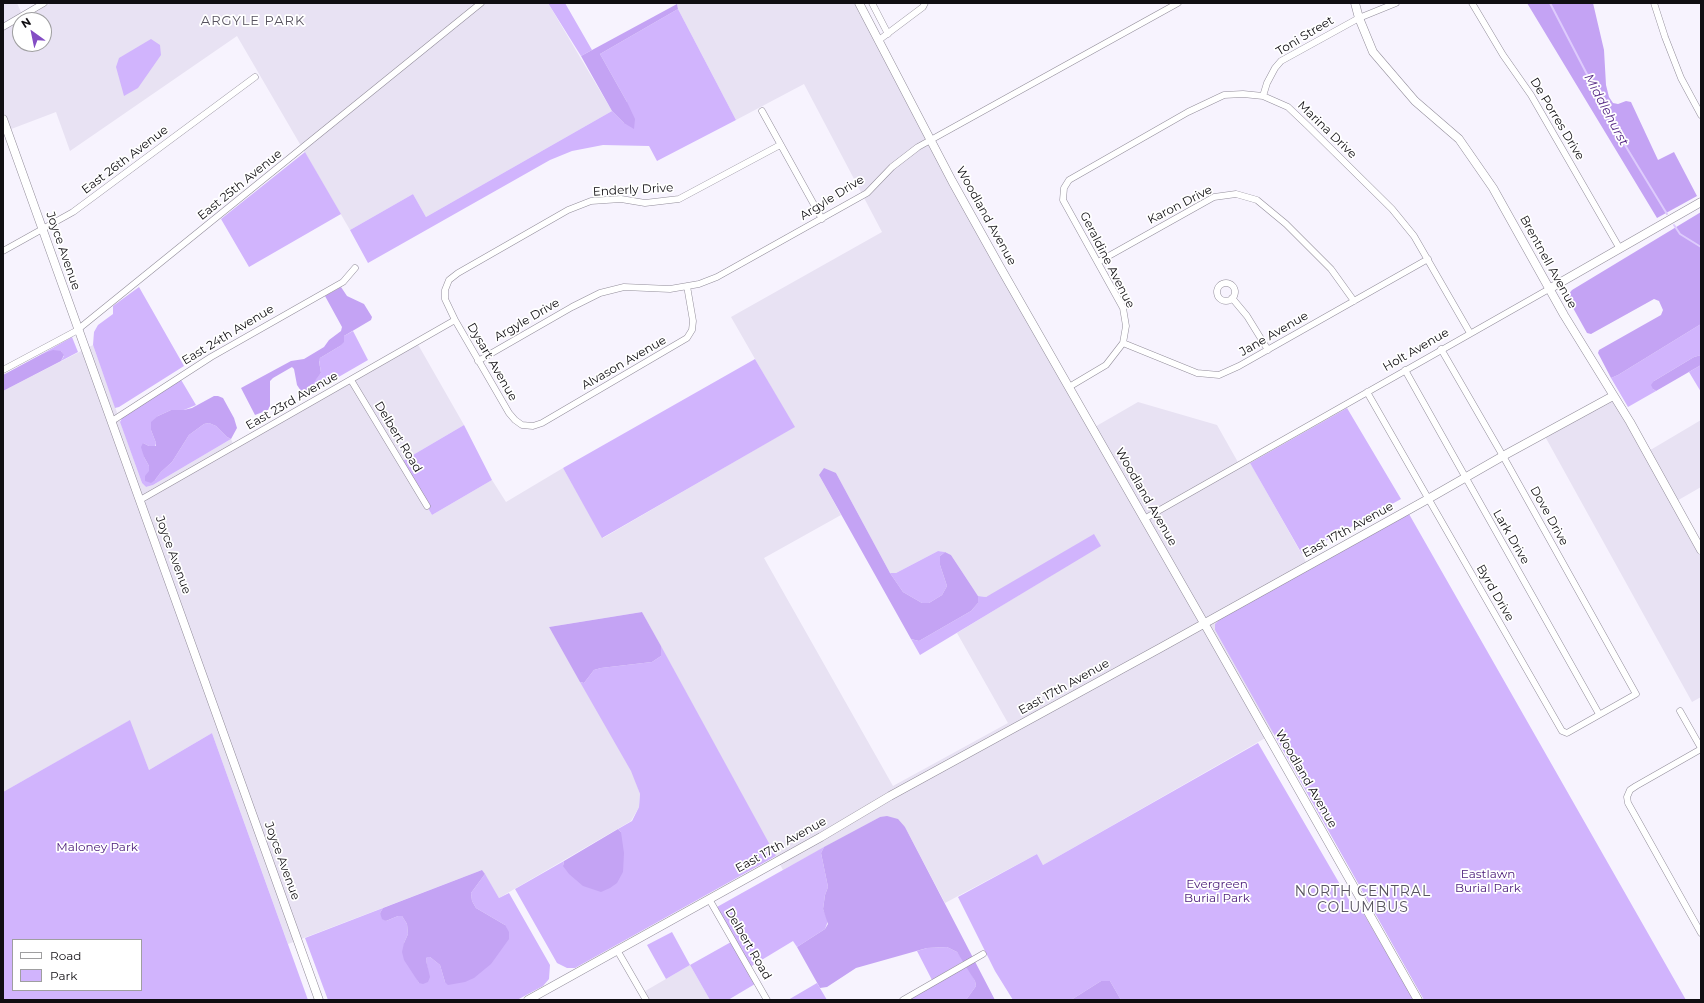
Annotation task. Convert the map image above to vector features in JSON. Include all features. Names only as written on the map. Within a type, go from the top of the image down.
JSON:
[{"type":"street","points":[[3,28],[44,3]]},
{"type":"street","name":"East 25th Avenue","points":[[3,370],[78,330],[482,3]]},
{"type":"street","name":"Woodland Avenue","points":[[859,3],[1000,267],[1418,1000]]},
{"type":"street","points":[[872,3],[888,34]]},
{"type":"street","points":[[879,40],[925,3]]},
{"type":"street","name":"Argyle Drive","points":[[478,361],[572,307],[600,293],[624,287],[670,289],[699,284],[717,277],[867,193],[892,167],[918,147],[1178,3]]},
{"type":"street","name":"Brentnell Avenue","points":[[1355,3],[1359,18],[1373,52],[1414,101],[1459,139],[1492,188],[1549,289],[1630,422],[1700,548]]},
{"type":"street","name":"Toni Street","points":[[1263,96],[1275,68],[1281,61],[1359,18],[1396,3]]},
{"type":"street","name":"De Porres Drive","points":[[1472,3],[1495,43],[1531,95],[1620,249]]},
{"type":"street","points":[[1654,3],[1681,78],[1701,114]]},
{"type":"street","name":"East 26th Avenue","points":[[3,251],[73,212],[255,77]]},
{"type":"street","name":"Marina Drive","points":[[1064,188],[1069,180],[1077,174],[1205,103],[1224,95],[1243,94],[1263,96],[1288,107],[1387,203],[1414,236],[1470,333]]},
{"type":"street","points":[[762,111],[822,219]]},
{"type":"street","name":"Joyce Avenue","points":[[3,119],[6,138],[43,230],[319,1000]]},
{"type":"street","name":"Enderly Drive","points":[[448,307],[445,299],[445,290],[449,280],[453,276],[568,210],[591,201],[622,199],[645,203],[679,199],[780,145]]},
{"type":"street","name":"Geraldine Avenue","points":[[1064,188],[1064,200],[1123,308],[1126,326],[1124,343]]},
{"type":"street","name":"Karon Drive","points":[[1098,262],[1214,197],[1236,194],[1257,200],[1286,224],[1331,269],[1354,301]]},
{"type":"street","name":"Holt Avenue","points":[[1144,519],[1701,202]]},
{"type":"street","name":"Jane Avenue","points":[[1124,343],[1197,373],[1219,375],[1268,350],[1428,259]]},
{"type":"street","name":"East 24th Avenue","points":[[112,421],[211,356],[343,282],[355,268]]},
{"type":"street","name":"Alvason Avenue","points":[[522,425],[533,426],[542,423],[687,338],[692,330],[693,321],[687,286]]},
{"type":"street","points":[[1232,298],[1247,316],[1268,350]]},
{"type":"street","name":"Dysart Avenue","points":[[448,307],[509,413],[522,425]]},
{"type":"street","name":"East 23rd Avenue","points":[[140,500],[455,320]]},
{"type":"street","points":[[1069,387],[1106,365],[1124,343]]},
{"type":"street","name":"Dove Drive","points":[[1441,350],[1503,456],[1636,694]]},
{"type":"street","name":"Lark Drive","points":[[1405,370],[1599,714]]},
{"type":"street","name":"Delbert Road","points":[[351,380],[427,506]]},
{"type":"street","name":"Byrd Drive","points":[[1368,392],[1562,731],[1567,733],[1636,694]]},
{"type":"street","name":"East 17th Avenue","points":[[528,1000],[821,837],[890,796],[1613,396]]},
{"type":"street","points":[[1680,712],[1701,749],[1636,786],[1630,790],[1627,797],[1628,803],[1701,933]]},
{"type":"street","name":"Delbert Road","points":[[709,899],[767,1000]]},
{"type":"street","points":[[618,950],[646,1000]]},
{"type":"street","points":[[903,1000],[983,954]]},
{"type":"shaded area","points":[[3,3],[17,3],[21,12],[12,12],[12,52],[52,52],[52,12],[36,12],[51,3],[548,3],[612,111],[426,217],[413,194],[350,230],[237,36],[70,151],[56,112],[6,131],[3,122]]},
{"type":"shaded area","points":[[859,3],[956,189],[1093,428],[1138,402],[1217,425],[1239,464],[1248,459],[1310,569],[1215,630],[1274,733],[1043,865],[1037,854],[945,903],[905,827],[880,817],[783,870],[642,612],[549,627],[632,771],[640,794],[639,807],[631,821],[499,898],[482,870],[288,944],[212,733],[149,770],[129,721],[3,792],[3,391],[93,345],[142,483],[146,487],[153,485],[231,439],[234,446],[416,341],[464,425],[401,462],[432,515],[492,480],[506,502],[563,468],[603,538],[794,427],[731,317],[882,232],[804,84],[736,120],[678,9],[677,4]],"holes":[[[836,473],[890,573],[896,573],[938,551],[945,552],[951,555],[978,596],[986,597],[1101,545],[957,633],[1008,723],[893,786],[764,558],[841,515],[819,475]]]},
{"type":"shaded area","points":[[1527,3],[1593,3],[1604,50],[1606,85],[1609,97],[1613,103],[1618,104],[1626,101],[1631,102],[1658,160],[1674,152],[1697,196],[1657,218]]},
{"type":"shaded area","points":[[677,4],[678,9],[600,54],[635,119],[634,129],[624,123],[612,111],[581,56]]},
{"type":"shaded area","points":[[1701,212],[1701,324],[1611,378],[1598,353],[1599,350],[1661,315],[1663,310],[1659,301],[1654,299],[1591,334],[1587,333],[1568,299],[1568,295],[1572,290]]},
{"type":"shaded area","points":[[341,287],[347,296],[364,304],[372,317],[371,320],[344,336],[344,342],[340,346],[320,358],[321,373],[305,392],[301,391],[297,385],[294,369],[292,367],[273,378],[270,381],[270,406],[268,410],[255,415],[241,388],[291,361],[304,359],[324,347],[329,340],[341,331],[342,327],[325,296]]},
{"type":"shaded area","points":[[53,350],[61,351],[64,355],[61,361],[3,391],[3,375],[42,354]]},
{"type":"shaded area","points":[[1701,355],[1701,365],[1656,391],[1653,389],[1651,385],[1654,381],[1694,357]]},
{"type":"shaded area","points":[[1611,395],[1647,452],[1701,420],[1701,487],[1675,502],[1701,549],[1701,697],[1692,702],[1542,431]]},
{"type":"shaded area","points":[[214,396],[223,398],[234,418],[237,428],[231,439],[216,426],[209,423],[204,424],[189,435],[172,462],[155,480],[151,483],[145,481],[145,476],[149,471],[149,466],[141,447],[143,443],[149,446],[156,446],[151,430],[151,422],[158,416],[171,410],[184,410],[192,408]]},
{"type":"shaded area","points":[[824,468],[836,473],[890,573],[903,592],[922,603],[929,603],[942,595],[947,586],[940,565],[940,556],[945,552],[951,555],[978,596],[978,603],[971,611],[919,641],[911,639],[819,475]]},
{"type":"shaded area","points":[[642,612],[661,646],[661,656],[652,662],[594,670],[584,683],[580,682],[549,627]]},
{"type":"shaded area","points":[[887,816],[898,819],[905,827],[995,1000],[966,1000],[976,986],[975,981],[957,952],[947,947],[927,948],[856,968],[827,987],[820,988],[797,947],[825,929],[828,924],[823,909],[828,887],[821,853],[824,847],[880,817]]},
{"type":"shaded area","points":[[618,829],[621,832],[624,853],[623,872],[617,883],[601,892],[583,886],[569,874],[563,866],[564,861]]},
{"type":"shaded area","points":[[482,870],[485,874],[471,893],[472,901],[476,908],[505,925],[509,932],[509,939],[491,964],[474,978],[465,982],[448,985],[445,982],[440,965],[430,957],[427,957],[426,960],[430,977],[428,982],[423,984],[419,983],[404,960],[402,952],[408,934],[407,924],[402,916],[386,921],[382,919],[380,913],[383,908]]},
{"type":"shaded area","points":[[690,965],[710,1000],[644,1000],[640,994]]},
{"type":"shaded area","points":[[1101,981],[1110,981],[1121,1000],[1071,1000]]},
{"type":"green space","points":[[548,3],[565,3],[592,50],[581,56]]},
{"type":"green space","points":[[678,9],[736,120],[657,161],[649,146],[603,145],[572,151],[550,160],[368,263],[350,230],[413,194],[426,217],[612,111],[624,123],[627,102],[600,54]]},
{"type":"green space","points":[[151,39],[160,45],[161,55],[138,88],[124,96],[116,67],[119,58]]},
{"type":"green space","points":[[305,152],[341,214],[249,267],[221,219]]},
{"type":"green space","points":[[139,287],[184,366],[119,407],[115,408],[93,345],[94,332],[98,325],[113,314],[113,306]]},
{"type":"green space","points":[[1701,324],[1701,355],[1694,357],[1654,381],[1653,389],[1656,391],[1628,407],[1611,378]]},
{"type":"green space","points":[[353,331],[368,360],[304,397],[301,391],[305,392],[321,373],[320,358],[340,346],[344,336]]},
{"type":"green space","points":[[72,337],[78,352],[61,361],[64,356],[61,351],[42,354]]},
{"type":"green space","points":[[755,359],[795,427],[602,538],[563,468]]},
{"type":"green space","points":[[1701,365],[1701,392],[1689,372]]},
{"type":"green space","points":[[180,378],[196,405],[184,410],[171,410],[158,416],[151,430],[156,443],[155,447],[143,443],[144,457],[149,466],[149,471],[155,480],[172,462],[189,435],[204,424],[209,423],[216,426],[231,439],[153,485],[146,487],[142,483],[120,422],[124,414]]},
{"type":"green space","points":[[1347,408],[1401,499],[1302,554],[1250,463]]},
{"type":"green space","points":[[464,425],[492,480],[432,515],[401,462]]},
{"type":"green space","name":"Eastlawn Burial Park","points":[[1409,514],[1686,1000],[1424,1000],[1215,630],[1215,624],[1222,617]]},
{"type":"green space","points":[[1094,534],[1101,546],[920,655],[911,639],[919,641],[971,611],[978,603],[978,596],[986,597]]},
{"type":"green space","points":[[938,551],[945,552],[940,556],[940,565],[947,586],[942,595],[929,603],[922,603],[903,592],[890,573],[896,573]]},
{"type":"green space","points":[[661,646],[776,856],[575,968],[567,968],[557,963],[515,889],[564,861],[563,866],[621,832],[618,829],[632,821],[639,807],[640,794],[631,771],[580,682],[584,683],[594,670],[601,668],[652,662],[661,656]]},
{"type":"green space","name":"Maloney Park","points":[[130,720],[149,770],[212,733],[308,1000],[3,1000],[3,792]]},
{"type":"green space","name":"Evergreen Burial Park","points":[[1258,743],[1356,912],[1361,909],[1414,1000],[1121,1000],[1110,981],[1101,981],[1071,1000],[1013,1000],[995,971],[958,897],[1037,854],[1043,865]]},
{"type":"green space","points":[[824,847],[821,853],[828,887],[823,909],[828,921],[825,929],[797,947],[793,941],[750,967],[717,907]]},
{"type":"green space","points":[[485,874],[499,898],[509,893],[550,965],[549,979],[543,986],[517,1000],[328,1000],[305,938],[383,908],[380,913],[386,921],[402,916],[407,924],[408,934],[404,943],[419,983],[429,977],[426,960],[427,957],[430,957],[440,965],[445,982],[505,925],[476,908],[472,901],[471,893]]},
{"type":"green space","points":[[672,932],[690,965],[666,979],[647,945]]},
{"type":"green space","points":[[731,942],[755,984],[728,1000],[710,1000],[690,965]]},
{"type":"green space","points":[[947,947],[957,952],[964,961],[932,980],[917,951],[927,948]]},
{"type":"green space","points":[[967,965],[976,986],[966,1000],[909,1000]]},
{"type":"green space","points":[[817,983],[827,1000],[788,1000]]},
{"type":"waterway","name":"Middlehurst","points":[[1550,3],[1617,132],[1667,214]]},
{"type":"waterway","name":"Middlehurst","points":[[1674,225],[1680,234],[1701,247]]},
{"type":"district","name":"ARGYLE PARK","points":[[253,21]]},
{"type":"district","name":"NORTH CENTRAL COLUMBUS","points":[[1363,900]]}]
